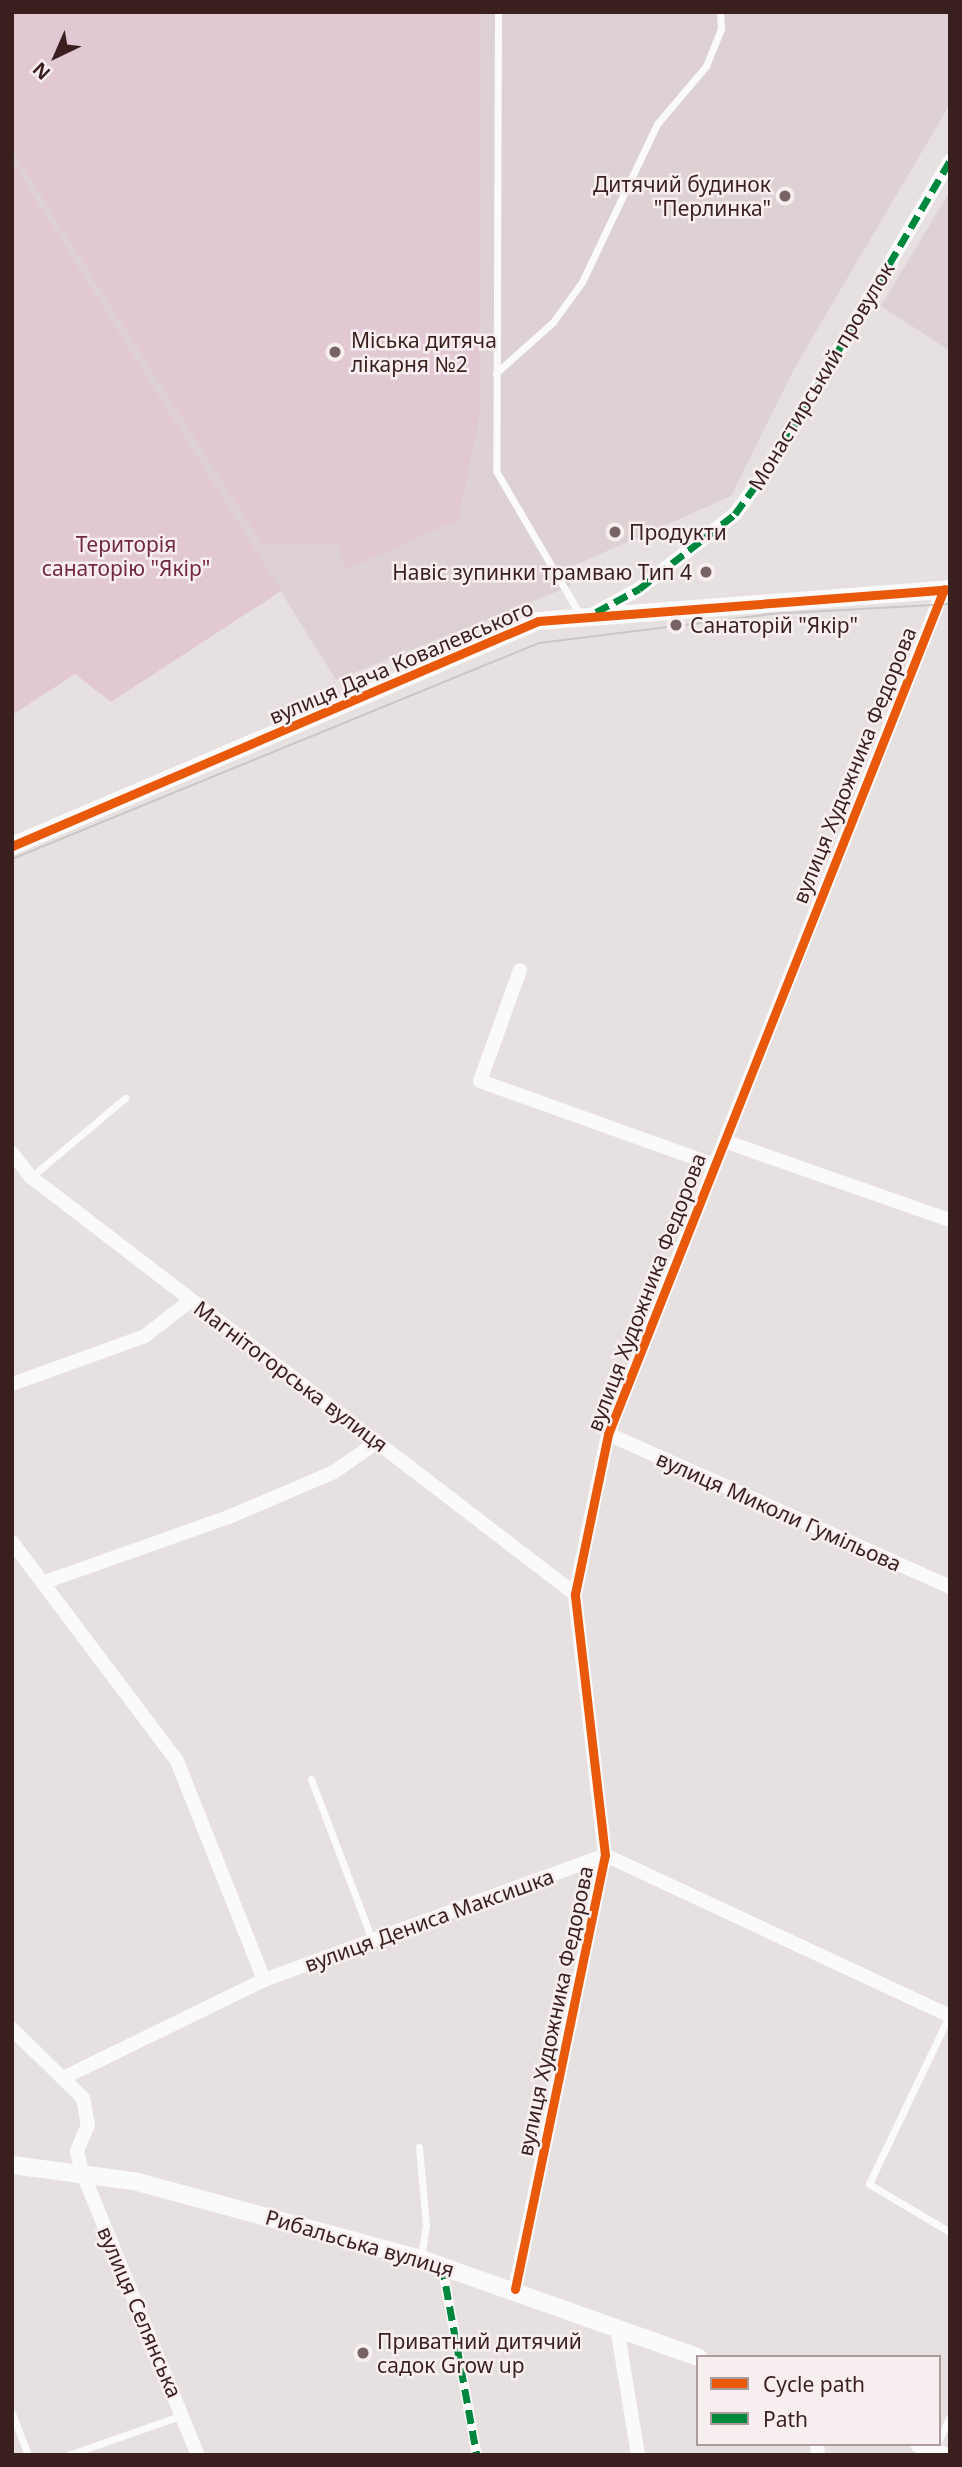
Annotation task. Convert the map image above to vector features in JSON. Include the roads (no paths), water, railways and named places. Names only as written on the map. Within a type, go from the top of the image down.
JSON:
[{"type":"street","name":"Монастирський провулок","points":[[588,614],[639,589],[734,514],[772,463],[950,160]]},
{"type":"street","name":"вулиця Дача Ковалевського","points":[[12,846],[538,621],[588,614],[947,589]]},
{"type":"street","name":"вулиця Художника Федорова","points":[[515,2289],[605,1855],[575,1594],[607,1434],[947,589]]},
{"type":"street","points":[[520,970],[480,1081],[715,1165]]},
{"type":"street","points":[[724,1141],[950,1220]]},
{"type":"street","name":"Магнітогорська вулиця","points":[[12,1153],[32,1177],[575,1594]]},
{"type":"street","points":[[12,1384],[145,1336],[191,1300]]},
{"type":"street","name":"вулиця Миколи Гумільова","points":[[607,1434],[950,1587]]},
{"type":"street","points":[[44,1583],[323,1477],[377,1442]]},
{"type":"street","points":[[12,1542],[177,1761],[264,1980]]},
{"type":"street","points":[[605,1855],[949,2015]]},
{"type":"street","name":"вулиця Дениса Максишка","points":[[63,2078],[264,1980],[605,1855]]},
{"type":"street","points":[[12,2029],[63,2078],[88,2111],[77,2151],[80,2169]]},
{"type":"street","name":"Рибальська вулиця","points":[[12,2165],[80,2169],[442,2264],[696,2356]]},
{"type":"street","name":"вулиця Селянська","points":[[80,2169],[184,2415],[198,2455]]},
{"type":"street","points":[[442,2264],[477,2455]]},
{"type":"street","points":[[617,2327],[638,2455]]},
{"type":"lane","points":[[498,12],[496,471],[588,614]]},
{"type":"lane","points":[[496,373],[552,322],[582,282],[657,124],[706,66],[721,29],[720,12]]},
{"type":"lane","points":[[32,1177],[125,1098]]},
{"type":"lane","points":[[311,1779],[372,1941]]},
{"type":"lane","points":[[949,2015],[869,2184],[950,2232]]},
{"type":"lane","points":[[419,2147],[426,2225],[421,2259]]},
{"type":"lane","points":[[12,2413],[28,2455]]},
{"type":"lane","points":[[68,2455],[184,2415]]},
{"type":"lane","points":[[941,2433],[950,2416]]},
{"type":"tram line","points":[[12,859],[539,643],[771,614],[950,604]]},
{"type":"place","name":"Дитячий будинок \"Перлинка\"","points":[[785,196]]},
{"type":"place","name":"Міська дитяча лікарня №2","points":[[335,352]]},
{"type":"place","name":"Продукти","points":[[615,532]]},
{"type":"place","name":"Навіс зупинки трамваю Тип 4","points":[[706,572]]},
{"type":"place","name":"Санаторій \"Якір\"","points":[[676,625]]},
{"type":"place","name":"Приватний дитячий садок Grow up","points":[[363,2353]]},
{"type":"park label","name":"Територія санаторію \"Якір\"","points":[[126,556]]}]
